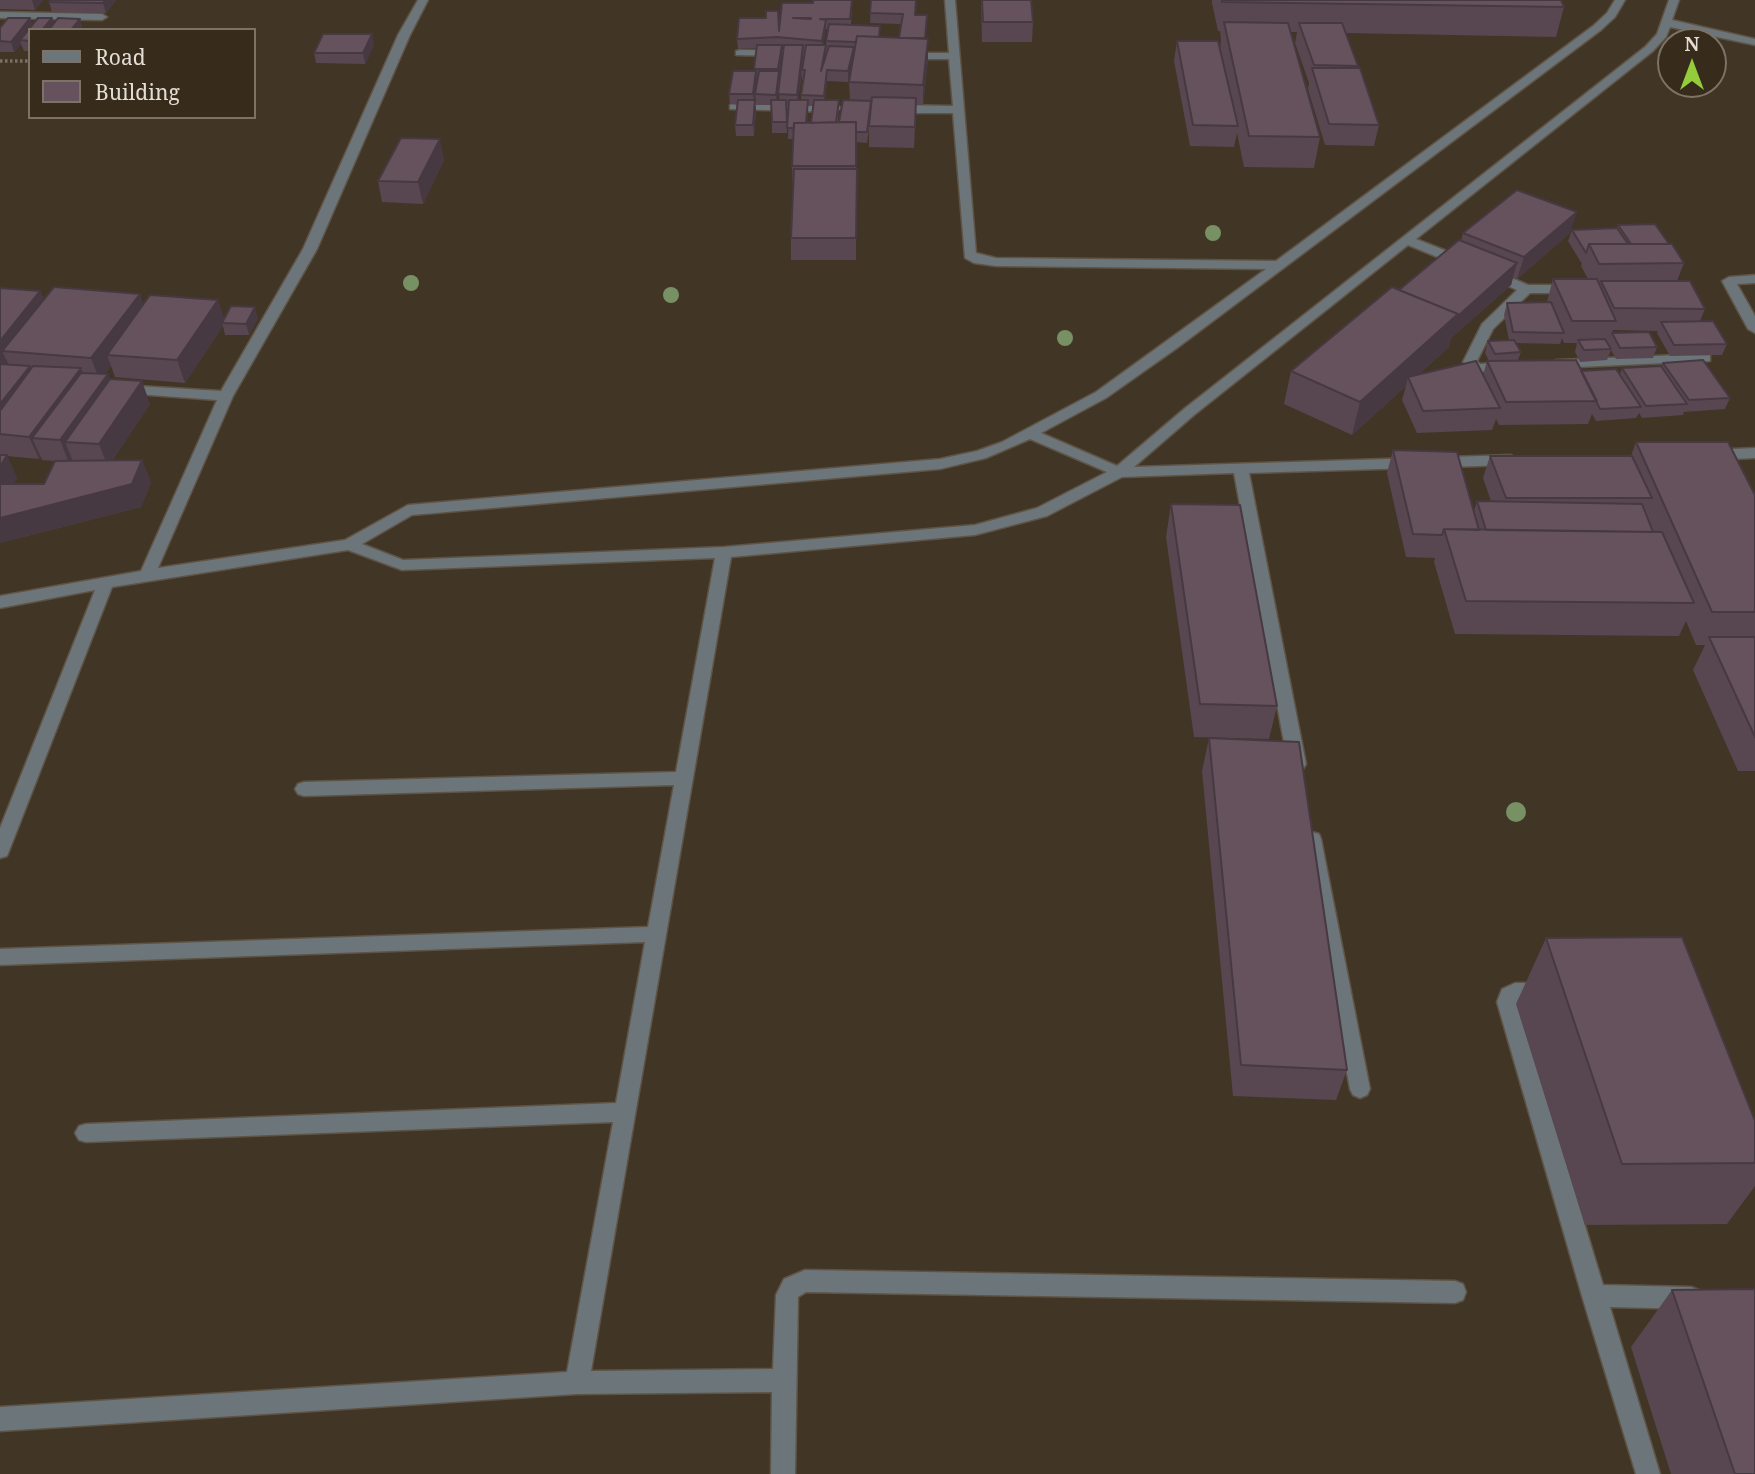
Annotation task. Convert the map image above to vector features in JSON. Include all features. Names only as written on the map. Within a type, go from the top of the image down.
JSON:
[{"type":"street","points":[[41,16],[56,0]]},
{"type":"street","points":[[146,575],[226,397],[310,249],[404,35],[423,0]]},
{"type":"street","points":[[950,0],[970,255],[979,260],[1279,265]]},
{"type":"street","points":[[0,602],[146,575],[349,545],[408,510],[940,464],[981,455],[1029,433],[1101,394],[1597,28],[1611,15],[1620,0]]},
{"type":"street","points":[[349,545],[402,565],[724,552],[975,530],[1042,512],[1119,472],[1189,412],[1648,49],[1662,35],[1674,0]]},
{"type":"street","points":[[0,15],[102,17]]},
{"type":"street","points":[[1668,23],[1755,42]]},
{"type":"street","points":[[740,53],[848,55]]},
{"type":"street","points":[[888,55],[955,56]]},
{"type":"street","points":[[734,107],[845,108]]},
{"type":"street","points":[[887,109],[957,110]]},
{"type":"street","points":[[1406,240],[1526,289],[1580,289]]},
{"type":"street","points":[[1755,279],[1729,281],[1755,329]]},
{"type":"street","points":[[1518,366],[1477,368],[1470,362],[1487,327],[1526,289]]},
{"type":"street","points":[[1544,365],[1705,358]]},
{"type":"street","points":[[106,387],[226,397]]},
{"type":"street","points":[[1029,433],[1119,472],[1531,460]]},
{"type":"street","points":[[1697,455],[1755,453]]},
{"type":"street","points":[[1725,454],[1737,475]]},
{"type":"street","points":[[1241,468],[1300,779]]},
{"type":"street","points":[[577,1383],[724,552]]},
{"type":"street","points":[[0,851],[105,584]]},
{"type":"street","points":[[304,789],[684,778]]},
{"type":"street","points":[[1308,819],[1360,1089]]},
{"type":"street","points":[[0,957],[657,933]]},
{"type":"street","points":[[1563,991],[1515,991],[1509,995],[1507,1002],[1648,1474]]},
{"type":"street","points":[[86,1133],[625,1112]]},
{"type":"street","points":[[783,1474],[787,1295],[792,1287],[805,1281],[1455,1293]]},
{"type":"street","points":[[1593,1296],[1714,1298]]},
{"type":"street","points":[[0,1419],[577,1383],[784,1380]]},
{"type":"path","points":[[0,61],[28,61]]},
{"type":"building","points":[[105,0],[103,3],[49,2]]},
{"type":"building","points":[[813,0],[852,0],[850,19],[820,19],[826,20],[822,41],[777,37],[737,39],[739,18],[766,18],[766,11],[778,11],[779,31],[782,3],[813,3]]},
{"type":"building","points":[[871,0],[916,0],[915,15],[927,15],[925,38],[899,38],[903,14],[870,13]]},
{"type":"building","points":[[982,0],[1031,0],[1033,22],[983,22]]},
{"type":"building","points":[[1561,0],[1564,7],[1222,2]]},
{"type":"building","points":[[8,18],[30,18],[11,42],[0,41],[0,28]]},
{"type":"building","points":[[38,18],[52,18],[44,28],[30,28]]},
{"type":"building","points":[[58,18],[80,19],[73,28],[50,28]]},
{"type":"building","points":[[1224,22],[1288,23],[1320,137],[1249,136]]},
{"type":"building","points":[[1299,23],[1342,23],[1358,66],[1314,65]]},
{"type":"building","points":[[829,24],[880,26],[879,37],[857,36],[856,42],[826,41]]},
{"type":"building","points":[[28,30],[28,41],[20,40]]},
{"type":"building","points":[[323,34],[372,34],[363,53],[314,53]]},
{"type":"building","points":[[857,36],[928,39],[923,85],[849,82]]},
{"type":"building","points":[[1177,41],[1218,41],[1238,126],[1193,125]]},
{"type":"building","points":[[757,45],[782,45],[778,69],[754,69]]},
{"type":"building","points":[[784,45],[803,45],[797,95],[778,94]]},
{"type":"building","points":[[806,45],[826,45],[821,71],[829,46],[854,47],[848,71],[827,70],[824,96],[801,95]]},
{"type":"building","points":[[1312,68],[1360,68],[1379,125],[1329,124]]},
{"type":"building","points":[[733,71],[756,71],[753,94],[729,94]]},
{"type":"building","points":[[759,71],[779,71],[776,95],[755,94]]},
{"type":"building","points":[[872,97],[916,98],[915,127],[869,126]]},
{"type":"building","points":[[738,100],[755,100],[753,125],[735,125]]},
{"type":"building","points":[[771,100],[786,100],[787,122],[772,122]]},
{"type":"building","points":[[789,100],[808,100],[806,123],[794,123],[794,128],[787,128]]},
{"type":"building","points":[[814,100],[839,100],[836,122],[811,123]]},
{"type":"building","points":[[843,100],[871,101],[867,132],[856,132],[856,122],[839,122]]},
{"type":"building","points":[[856,122],[856,166],[792,166],[794,123]]},
{"type":"building","points":[[401,138],[440,139],[418,182],[378,181]]},
{"type":"building","points":[[794,169],[857,169],[856,238],[791,238]]},
{"type":"building","points":[[1517,190],[1577,212],[1524,257],[1463,233]]},
{"type":"building","points":[[1655,224],[1669,244],[1631,244],[1618,225]]},
{"type":"building","points":[[1617,228],[1628,244],[1589,244],[1586,253],[1572,230]]},
{"type":"building","points":[[1459,240],[1517,263],[1458,316],[1399,290]]},
{"type":"building","points":[[1589,244],[1672,244],[1684,263],[1599,264]]},
{"type":"building","points":[[1553,279],[1597,279],[1616,321],[1572,321]]},
{"type":"building","points":[[1601,281],[1690,281],[1705,309],[1614,308]]},
{"type":"building","points":[[54,287],[140,294],[91,358],[2,351]]},
{"type":"building","points":[[1392,287],[1458,314],[1360,402],[1291,371]]},
{"type":"building","points":[[0,288],[40,291],[0,341]]},
{"type":"building","points":[[150,295],[218,300],[177,360],[107,355]]},
{"type":"building","points":[[1551,302],[1564,333],[1513,332],[1507,303]]},
{"type":"building","points":[[231,306],[255,307],[246,324],[222,323]]},
{"type":"building","points":[[1713,321],[1727,344],[1674,345],[1661,322]]},
{"type":"building","points":[[1649,332],[1657,347],[1620,348],[1612,333]]},
{"type":"building","points":[[1605,339],[1611,349],[1584,350],[1578,340]]},
{"type":"building","points":[[1514,340],[1521,352],[1495,354],[1488,341]]},
{"type":"building","points":[[1576,360],[1597,401],[1506,402],[1487,361]]},
{"type":"building","points":[[1703,360],[1730,398],[1689,400],[1663,363]]},
{"type":"building","points":[[1476,361],[1500,408],[1423,411],[1408,377]]},
{"type":"building","points":[[0,364],[30,366],[0,404]]},
{"type":"building","points":[[33,366],[81,368],[29,437],[0,434],[0,411]]},
{"type":"building","points":[[1661,366],[1687,404],[1646,406],[1622,368]]},
{"type":"building","points":[[1616,369],[1641,407],[1600,409],[1581,371]]},
{"type":"building","points":[[81,373],[108,374],[60,440],[32,438]]},
{"type":"building","points":[[110,379],[142,381],[99,444],[65,442]]},
{"type":"building","points":[[1636,442],[1728,442],[1755,495],[1755,612],[1712,612]]},
{"type":"building","points":[[1393,450],[1457,452],[1479,530],[1444,529],[1442,535],[1413,534]]},
{"type":"building","points":[[0,455],[7,455],[0,467]]},
{"type":"building","points":[[1490,456],[1632,456],[1652,498],[1506,498]]},
{"type":"building","points":[[142,460],[132,484],[0,518],[0,484],[44,484],[55,461]]},
{"type":"building","points":[[1477,501],[1642,504],[1653,532],[1486,530]]},
{"type":"building","points":[[1171,504],[1240,505],[1277,706],[1200,704]]},
{"type":"building","points":[[1444,529],[1662,532],[1694,603],[1466,601]]},
{"type":"building","points":[[1709,637],[1755,637],[1755,737]]},
{"type":"building","points":[[1209,738],[1299,742],[1347,1070],[1241,1065]]},
{"type":"building","points":[[1682,937],[1755,1121],[1755,1163],[1622,1164],[1546,938]]},
{"type":"building","points":[[1755,1289],[1755,1474],[1735,1474],[1672,1290]]}]
